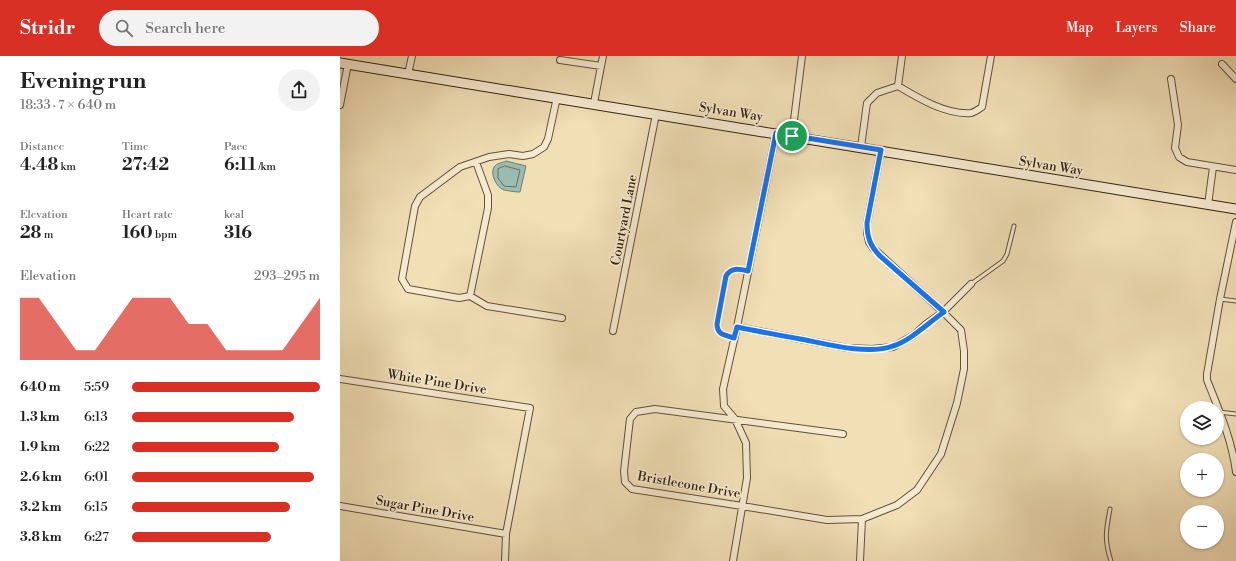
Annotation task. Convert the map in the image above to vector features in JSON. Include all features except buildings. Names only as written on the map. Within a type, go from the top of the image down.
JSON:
[{"type":"main road","name":"Sylvan Way","points":[[344,63],[1236,209]]},
{"type":"street","points":[[408,74],[412,56]]},
{"type":"street","points":[[594,103],[603,56]]},
{"type":"street","points":[[792,136],[802,56]]},
{"type":"street","points":[[898,86],[902,56]]},
{"type":"street","points":[[861,147],[867,103],[877,93],[898,86],[922,100],[956,112],[972,113],[982,107],[990,56]]},
{"type":"street","points":[[560,60],[601,66]]},
{"type":"street","points":[[340,106],[344,63]]},
{"type":"street","points":[[1222,64],[1236,79]]},
{"type":"street","points":[[1171,79],[1178,125],[1175,148],[1179,157],[1187,162],[1236,170]]},
{"type":"street","points":[[556,97],[548,139],[544,147],[533,154],[523,156],[509,154],[460,167],[420,197],[415,206],[402,279],[408,289],[459,298],[470,296],[487,306],[562,318]]},
{"type":"street","name":"Courtyard Lane","points":[[613,331],[656,114]]},
{"type":"street","points":[[733,561],[747,478],[746,443],[735,419],[724,406],[723,389],[776,133]]},
{"type":"street","points":[[860,561],[862,519],[897,505],[917,490],[942,454],[957,403],[964,369],[964,351],[961,330],[944,312],[879,255],[869,242],[867,223],[881,150]]},
{"type":"street","points":[[470,296],[488,208],[488,195],[476,162]]},
{"type":"street","points":[[1208,205],[1213,167]]},
{"type":"street","points":[[1215,401],[1207,380],[1207,374],[1220,299],[1236,222]]},
{"type":"street","points":[[737,327],[847,348],[872,349],[893,346],[914,335],[926,324],[944,312],[971,284]]},
{"type":"street","name":"White Pine Drive","points":[[340,379],[530,408],[506,534]]},
{"type":"street","name":"Bristlecone Drive","points":[[843,434],[655,409],[636,412],[630,419],[624,471],[625,482],[632,489],[826,520],[862,519]]},
{"type":"street","points":[[1224,427],[1230,444],[1236,472]]},
{"type":"street","name":"Sugar Pine Drive","points":[[340,506],[506,534]]},
{"type":"street","points":[[505,561],[506,534]]},
{"type":"lane","points":[[971,284],[1003,260],[1007,254],[1014,226]]},
{"type":"lane","points":[[734,338],[721,334],[717,328],[726,276],[728,272],[732,270],[737,269],[748,271]]},
{"type":"lane","points":[[1220,299],[1236,301]]},
{"type":"lane","points":[[1224,413],[1236,414]]},
{"type":"lane","points":[[1110,509],[1106,544],[1111,561]]},
{"type":"water","points":[[506,161],[526,166],[520,192],[504,190],[498,186],[494,180],[494,167]]},
{"type":"route","points":[[776,133],[792,136],[881,150],[867,223],[869,242],[879,255],[944,312],[926,324],[914,335],[893,346],[872,349],[847,348],[737,327],[734,338],[721,334],[718,331],[717,324],[728,272],[737,269],[748,271],[776,133]]}]
